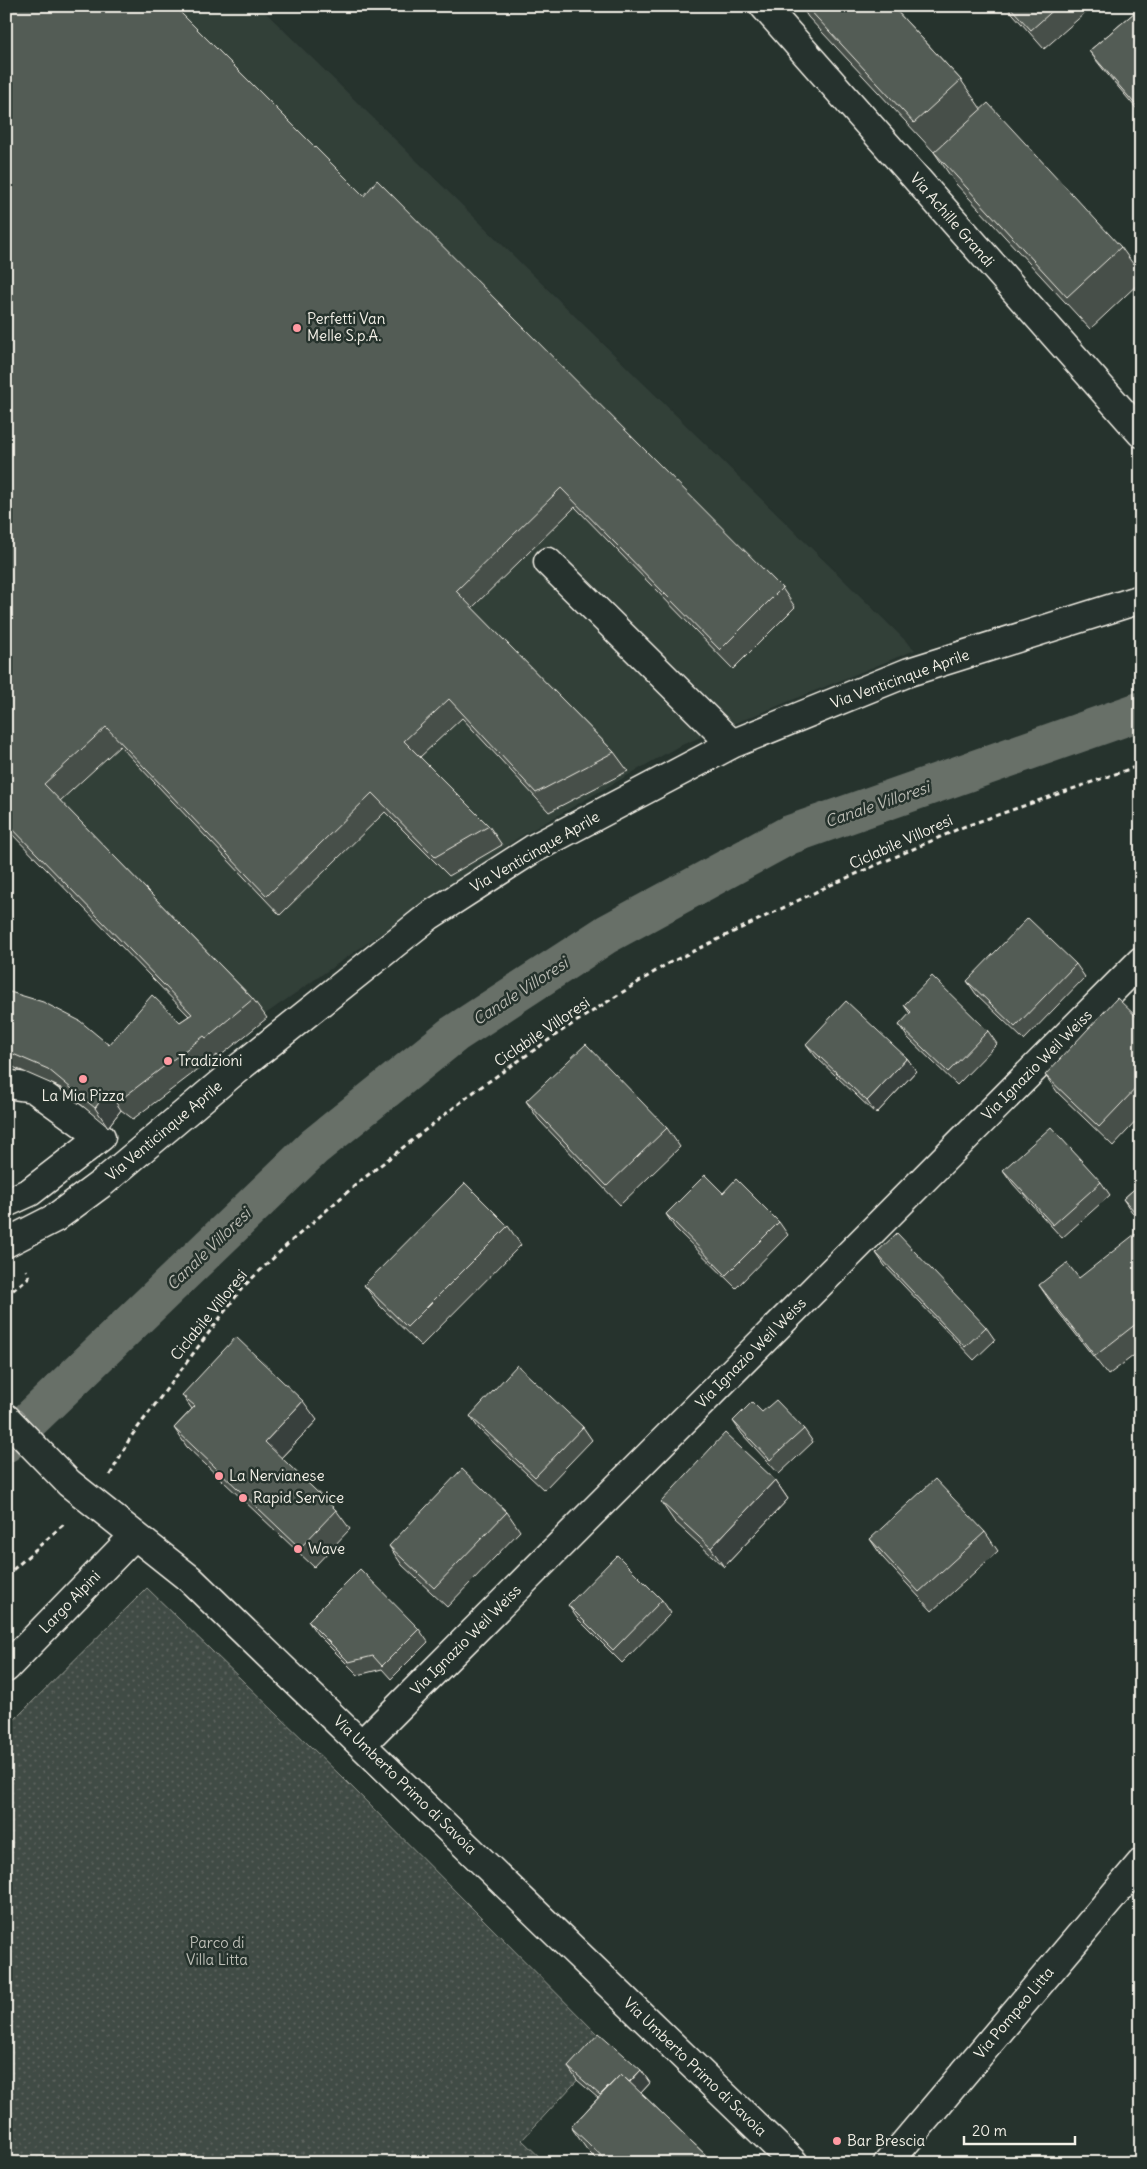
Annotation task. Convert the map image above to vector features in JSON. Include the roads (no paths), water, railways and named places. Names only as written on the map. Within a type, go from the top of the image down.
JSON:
[{"type":"street","name":"Via Achille Grandi","points":[[764,6],[1141,433]]},
{"type":"street","points":[[548,562],[732,744]]},
{"type":"street","name":"Via Venticinque Aprile","points":[[6,1242],[55,1218],[101,1184],[235,1072],[429,916],[533,849],[732,744],[909,672],[1141,599]]},
{"type":"street","name":"Via Ignazio Weil Weiss","points":[[362,1744],[1139,966]]},
{"type":"street","points":[[6,1084],[33,1088],[101,1137],[30,1192],[6,1203]]},
{"type":"street","name":"Via Umberto Primo di Savoia","points":[[6,1418],[69,1483],[190,1579],[794,2163]]},
{"type":"street","name":"Largo Alpini","points":[[6,1668],[134,1536]]},
{"type":"street","name":"Via Pompeo Litta","points":[[888,2163],[1141,1863]]},
{"type":"waterway","name":"Canale Villoresi","points":[[6,1443],[314,1147],[454,1034],[607,934],[789,835],[1141,711]]},
{"type":"place","name":"Perfetti Van Melle S.p.A.","points":[[297,328]]},
{"type":"place","name":"Tradizioni","points":[[168,1061]]},
{"type":"place","name":"La Mia Pizza","points":[[83,1079]]},
{"type":"place","name":"La Nervianese","points":[[219,1476]]},
{"type":"place","name":"Rapid Service","points":[[243,1498]]},
{"type":"place","name":"Wave","points":[[298,1549]]},
{"type":"place","name":"Bar Brescia","points":[[837,2141]]},
{"type":"park label","name":"Parco di Villa Litta","points":[[217,1952]]}]
